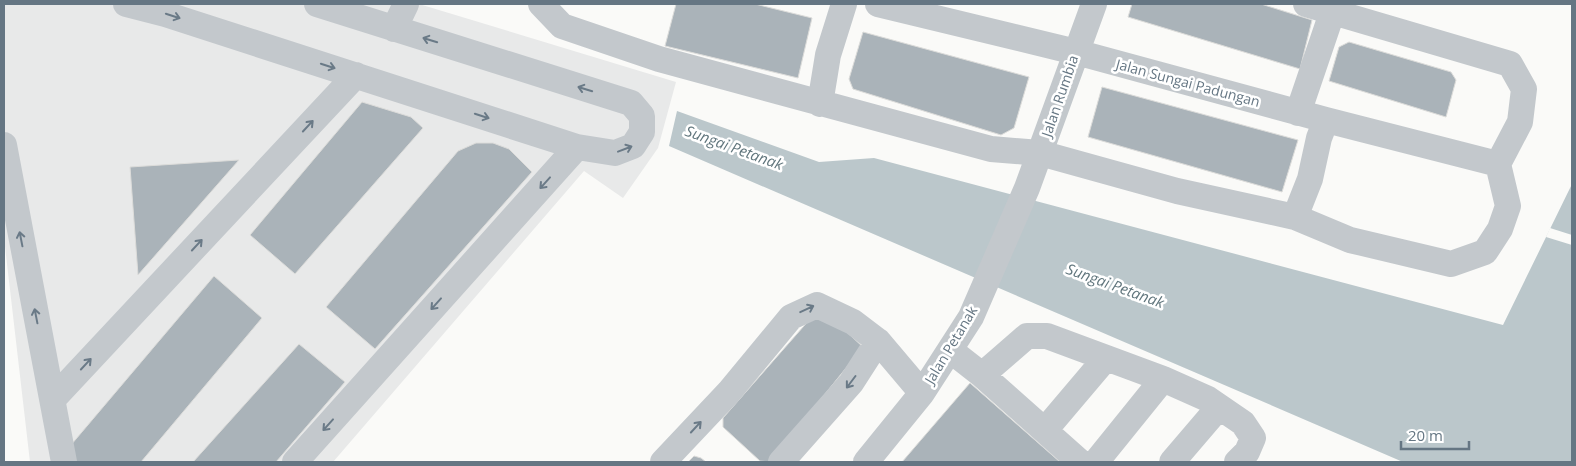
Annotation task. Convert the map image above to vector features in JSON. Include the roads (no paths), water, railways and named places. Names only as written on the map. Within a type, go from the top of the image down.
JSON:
[{"type":"street","points":[[126,4],[165,14],[577,146],[614,153],[633,146],[642,132],[642,116],[631,103],[317,4]]},
{"type":"street","points":[[394,29],[406,4]]},
{"type":"street","points":[[542,4],[562,26],[659,59],[991,149],[1040,153],[1177,190],[1295,217],[1350,240],[1451,264],[1485,252],[1500,229],[1508,206],[1498,164],[1520,122],[1524,89],[1510,64],[1306,4]]},
{"type":"street","points":[[820,104],[828,55],[844,4]]},
{"type":"street","name":"Jalan Sungai Padungan","points":[[878,4],[1076,52],[1298,113],[1498,164]]},
{"type":"street","name":"Jalan Rumbia","points":[[1027,188],[1094,4]]},
{"type":"street","points":[[1298,113],[1332,13]]},
{"type":"street","points":[[53,399],[356,75]]},
{"type":"street","points":[[1295,217],[1310,179],[1326,120]]},
{"type":"street","points":[[4,145],[64,462]]},
{"type":"street","points":[[295,462],[577,146]]},
{"type":"street","name":"Jalan Petanak","points":[[866,462],[922,393],[950,350],[979,299],[1027,188]]},
{"type":"street","points":[[663,462],[729,392],[791,317],[817,305],[853,322],[878,341],[922,393]]},
{"type":"street","points":[[982,374],[1027,336],[1048,336],[1163,379],[1208,399],[1243,423],[1253,438],[1247,452],[1237,462]]},
{"type":"street","points":[[781,462],[851,383],[878,341]]},
{"type":"street","points":[[950,350],[982,374],[1080,462]]},
{"type":"street","points":[[1045,430],[1106,358]]},
{"type":"street","points":[[1096,462],[1163,379]]},
{"type":"street","points":[[1172,462],[1219,407]]},
{"type":"water","name":"Sungai Petanak","points":[[677,111],[819,162],[874,158],[1503,325],[1572,184],[1572,462],[1403,462],[669,146]]}]
